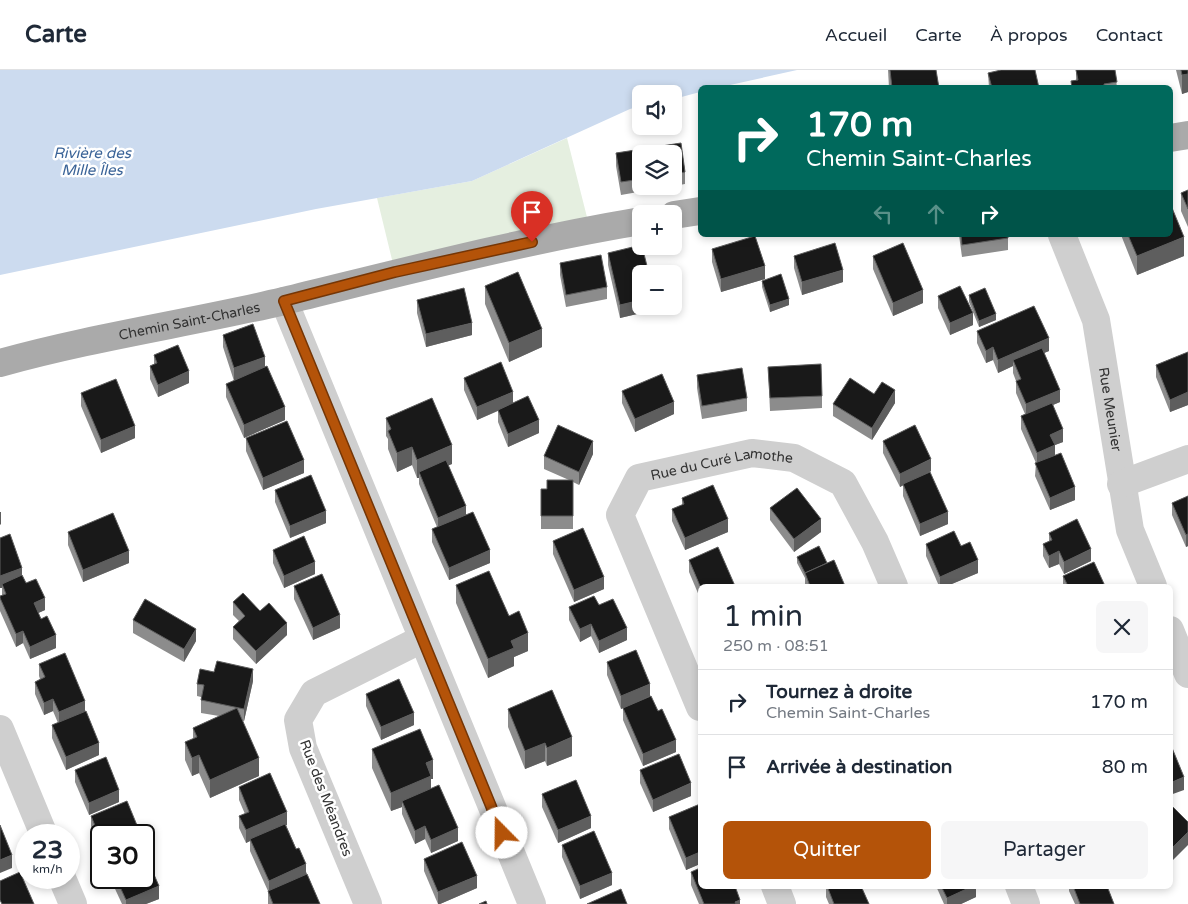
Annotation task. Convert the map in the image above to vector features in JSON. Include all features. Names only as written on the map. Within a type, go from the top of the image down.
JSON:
[{"type":"main road","points":[[1173,138],[1188,135]]},
{"type":"main road","points":[[682,214],[698,211]]},
{"type":"main road","name":"Chemin Saint-Charles","points":[[0,363],[284,301],[415,267],[632,222]]},
{"type":"street","name":"Rue Meunier","points":[[1063,237],[1096,320],[1121,484],[1130,530],[1151,584]]},
{"type":"street","points":[[284,301],[532,904]]},
{"type":"street","name":"Rue du Curé Lamothe","points":[[698,701],[620,515],[638,478],[752,453],[794,458],[843,483],[875,542],[893,584]]},
{"type":"street","points":[[1121,484],[1188,459]]},
{"type":"street","points":[[1173,637],[1188,674]]},
{"type":"street","name":"Rue des Méandres","points":[[368,904],[303,748],[298,720],[314,693],[422,639]]},
{"type":"street","points":[[0,729],[39,824]]},
{"type":"street","points":[[67,889],[73,904]]},
{"type":"street","points":[[776,889],[782,904]]},
{"type":"street","points":[[1020,889],[1026,904]]},
{"type":"green space","points":[[567,138],[590,229],[395,272],[377,198],[472,181]]},
{"type":"water","name":"Rivière des Mille Îles","points":[[0,70],[797,70],[730,85],[698,85],[698,93],[682,97],[682,85],[632,85],[632,108],[472,181],[316,209],[0,275]]},
{"type":"building","points":[[890,70],[936,70],[938,85],[892,85]]},
{"type":"building","points":[[1001,70],[1035,70],[1038,85],[991,85],[988,73]]},
{"type":"building","points":[[1076,70],[1115,70],[1117,82],[1104,85],[1072,85],[1071,81],[1078,80]]},
{"type":"building","points":[[1181,70],[1188,70],[1188,74],[1182,75]]},
{"type":"building","points":[[682,150],[685,172],[682,173]]},
{"type":"building","points":[[632,151],[632,180],[621,182],[616,153]]},
{"type":"building","points":[[1188,190],[1188,209],[1181,193]]},
{"type":"building","points":[[1173,210],[1184,237],[1137,256],[1129,237],[1173,237]]},
{"type":"building","points":[[755,237],[765,266],[721,279],[712,249]]},
{"type":"building","points":[[961,237],[1008,237],[1008,238],[962,245]]},
{"type":"building","points":[[835,243],[843,270],[802,282],[794,256]]},
{"type":"building","points":[[903,243],[923,290],[893,303],[873,256]]},
{"type":"building","points":[[632,247],[632,255],[644,255],[647,265],[632,265],[632,302],[620,305],[608,253]]},
{"type":"building","points":[[601,255],[607,287],[566,295],[560,263]]},
{"type":"building","points":[[518,272],[542,329],[509,343],[485,286]]},
{"type":"building","points":[[781,274],[789,299],[770,305],[762,281]]},
{"type":"building","points":[[960,286],[973,313],[950,323],[938,296]]},
{"type":"building","points":[[464,288],[472,323],[426,334],[417,300]]},
{"type":"building","points":[[985,288],[996,314],[979,321],[969,295]]},
{"type":"building","points":[[1034,306],[1049,338],[998,360],[993,347],[986,351],[977,331]]},
{"type":"building","points":[[253,324],[265,357],[234,368],[223,335]]},
{"type":"building","points":[[178,345],[189,371],[158,385],[150,366],[157,363],[154,355]]},
{"type":"building","points":[[1042,348],[1060,390],[1026,404],[1016,381],[1021,379],[1013,360]]},
{"type":"building","points":[[1188,352],[1188,392],[1170,400],[1156,365]]},
{"type":"building","points":[[501,362],[513,392],[477,407],[464,378]]},
{"type":"building","points":[[821,364],[822,396],[770,398],[768,367]]},
{"type":"building","points":[[267,366],[285,407],[244,425],[226,384]]},
{"type":"building","points":[[742,368],[747,398],[702,406],[697,375]]},
{"type":"building","points":[[662,374],[674,402],[635,419],[622,391]]},
{"type":"building","points":[[850,378],[874,394],[882,382],[895,390],[872,428],[833,404]]},
{"type":"building","points":[[116,379],[135,426],[101,440],[81,393]]},
{"type":"building","points":[[528,396],[539,420],[508,434],[498,410]]},
{"type":"building","points":[[432,398],[452,445],[417,460],[412,447],[397,453],[388,431],[391,429],[386,418]]},
{"type":"building","points":[[1052,403],[1063,429],[1050,435],[1055,445],[1037,453],[1021,416]]},
{"type":"building","points":[[287,421],[304,460],[263,478],[246,438]]},
{"type":"building","points":[[558,425],[593,441],[579,472],[544,456]]},
{"type":"building","points":[[915,425],[931,459],[900,474],[883,441]]},
{"type":"building","points":[[1061,453],[1075,487],[1050,498],[1035,463]]},
{"type":"building","points":[[446,460],[466,506],[438,518],[419,472]]},
{"type":"building","points":[[930,472],[948,512],[920,524],[903,484]]},
{"type":"building","points":[[311,475],[326,511],[290,526],[275,490]]},
{"type":"building","points":[[547,480],[573,480],[573,516],[541,516],[541,489],[547,489]]},
{"type":"building","points":[[713,485],[728,519],[685,538],[672,509],[684,504],[682,498]]},
{"type":"building","points":[[797,488],[821,519],[794,539],[770,508]]},
{"type":"building","points":[[1188,496],[1188,534],[1186,535],[1172,503]]},
{"type":"building","points":[[473,512],[490,550],[449,568],[432,529]]},
{"type":"building","points":[[113,513],[129,551],[83,570],[68,532]]},
{"type":"building","points":[[1077,519],[1091,549],[1064,562],[1059,551],[1049,556],[1043,544],[1052,540],[1049,533]]},
{"type":"building","points":[[583,528],[604,577],[574,590],[553,541]]},
{"type":"building","points":[[954,531],[961,546],[970,542],[978,560],[940,577],[926,544]]},
{"type":"building","points":[[10,534],[22,568],[0,576],[0,538]]},
{"type":"building","points":[[304,536],[315,562],[284,576],[273,550]]},
{"type":"building","points":[[819,546],[827,563],[805,573],[797,557]]},
{"type":"building","points":[[718,547],[734,584],[699,584],[689,560]]},
{"type":"building","points":[[834,560],[844,584],[809,584],[805,573]]},
{"type":"building","points":[[1094,562],[1104,584],[1067,584],[1063,576]]},
{"type":"building","points":[[489,571],[509,616],[519,611],[528,633],[511,641],[514,648],[488,659],[456,585]]},
{"type":"building","points":[[322,574],[340,615],[313,628],[294,586]]},
{"type":"building","points":[[22,575],[26,583],[36,579],[45,598],[34,603],[41,619],[47,616],[56,635],[30,647],[23,631],[16,634],[0,598],[0,596],[6,594],[2,584]]},
{"type":"building","points":[[243,593],[260,611],[269,603],[287,623],[256,651],[233,627],[245,616],[233,602]]},
{"type":"building","points":[[594,596],[599,605],[613,599],[627,628],[599,641],[591,624],[580,629],[569,607]]},
{"type":"building","points":[[145,599],[196,629],[184,649],[133,620]]},
{"type":"building","points":[[636,650],[650,684],[621,696],[607,662]]},
{"type":"building","points":[[65,653],[85,701],[59,712],[53,699],[44,703],[35,682],[45,677],[39,664]]},
{"type":"building","points":[[217,661],[253,669],[244,709],[201,700],[204,685],[197,684],[200,669],[214,672]]},
{"type":"building","points":[[399,679],[414,713],[381,727],[366,694]]},
{"type":"building","points":[[552,690],[572,737],[547,748],[545,743],[525,751],[508,709]]},
{"type":"building","points":[[651,696],[658,711],[662,709],[676,740],[643,754],[623,708]]},
{"type":"building","points":[[237,708],[259,758],[210,780],[199,755],[192,758],[185,742],[197,737],[193,728]]},
{"type":"building","points":[[86,711],[99,743],[66,757],[52,725]]},
{"type":"building","points":[[420,729],[433,760],[426,763],[431,776],[391,793],[372,749]]},
{"type":"building","points":[[1173,750],[1184,777],[1173,782]]},
{"type":"building","points":[[679,754],[691,783],[653,800],[640,770]]},
{"type":"building","points":[[106,757],[119,790],[89,803],[75,770]]},
{"type":"building","points":[[270,773],[287,812],[246,830],[239,816],[249,812],[239,787]]},
{"type":"building","points":[[576,780],[591,816],[558,830],[542,794]]},
{"type":"building","points":[[439,785],[458,828],[431,840],[425,826],[415,831],[402,801]]},
{"type":"building","points":[[127,801],[136,824],[94,824],[91,816]]},
{"type":"building","points":[[698,805],[698,853],[686,858],[669,817]]},
{"type":"building","points":[[1173,807],[1188,822],[1188,832],[1173,847]]},
{"type":"building","points":[[285,824],[296,849],[299,848],[306,864],[269,881],[250,839]]},
{"type":"building","points":[[0,825],[12,855],[0,860]]},
{"type":"building","points":[[594,831],[612,873],[580,886],[562,845]]},
{"type":"building","points":[[462,842],[477,876],[438,892],[424,859]]},
{"type":"building","points":[[698,869],[698,889],[736,889],[740,900],[735,902],[736,904],[704,904],[691,872]]},
{"type":"building","points":[[15,874],[15,889],[27,889],[34,904],[2,904],[0,900],[0,881]]},
{"type":"building","points":[[307,874],[320,904],[273,904],[268,891]]},
{"type":"building","points":[[155,877],[159,886],[155,888]]},
{"type":"building","points":[[121,889],[152,889],[126,900]]},
{"type":"building","points":[[621,889],[627,904],[587,904]]},
{"type":"building","points":[[828,889],[862,889],[869,904],[834,904]]},
{"type":"building","points":[[942,889],[966,889],[947,898]]},
{"type":"building","points":[[1074,889],[1108,889],[1114,904],[1080,904]]},
{"type":"route","points":[[502,833],[284,301],[395,272],[532,242]]}]
